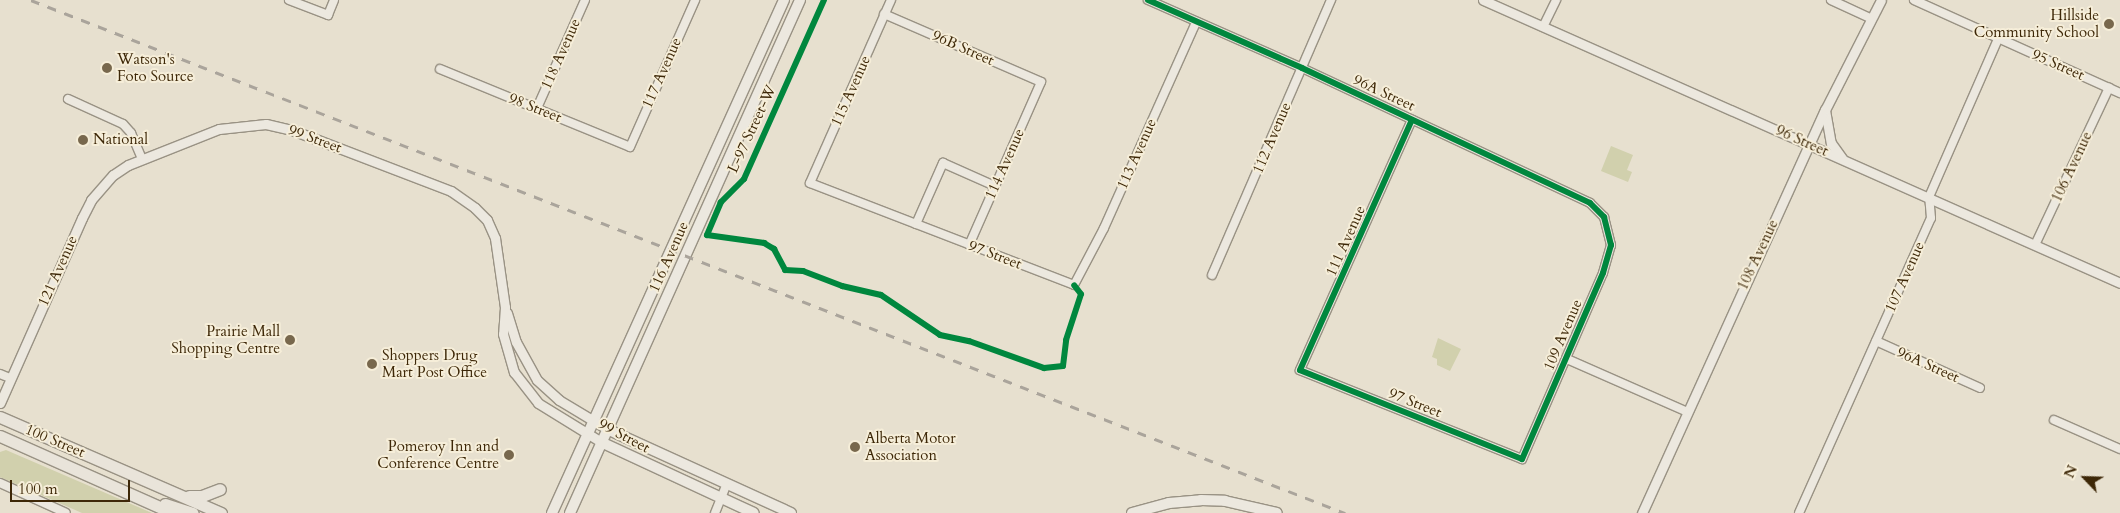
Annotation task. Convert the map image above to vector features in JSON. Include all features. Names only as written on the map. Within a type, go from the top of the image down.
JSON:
[{"type":"main road","name":"116 Avenue","points":[[552,513],[784,0]]},
{"type":"main road","name":"116 Avenue","points":[[570,513],[609,430],[800,0]]},
{"type":"main road","points":[[662,272],[677,278]]},
{"type":"main road","name":"100 Street","points":[[0,418],[181,496],[213,512]]},
{"type":"main road","name":"99 Street","points":[[609,430],[791,513]]},
{"type":"main road","name":"100 Street","points":[[0,436],[174,513]]},
{"type":"main road","name":"99 Street","points":[[603,443],[754,513]]},
{"type":"main road","points":[[181,496],[197,497],[220,489]]},
{"type":"main road","points":[[127,493],[193,513]]},
{"type":"main road","points":[[1132,513],[1169,503],[1202,500],[1225,501],[1277,513]]},
{"type":"street","points":[[289,0],[328,15],[334,0]]},
{"type":"street","name":"118 Avenue","points":[[537,108],[585,0]]},
{"type":"street","name":"117 Avenue","points":[[630,147],[695,0]]},
{"type":"street","name":"115 Avenue","points":[[810,183],[891,0]]},
{"type":"street","name":"96A Street","points":[[1148,0],[1302,68],[1590,203],[1604,217]]},
{"type":"street","name":"112 Avenue","points":[[1212,275],[1331,0]]},
{"type":"street","name":"96 Street","points":[[1483,0],[2120,283]]},
{"type":"street","points":[[1543,27],[1556,0]]},
{"type":"street","points":[[1832,0],[1872,19]]},
{"type":"street","name":"108 Avenue","points":[[1642,513],[1825,110],[1881,0]]},
{"type":"street","name":"95 Street","points":[[1914,0],[2120,93]]},
{"type":"street","name":"96B Street","points":[[884,14],[1041,82]]},
{"type":"street","name":"113 Avenue","points":[[1074,285],[1104,228],[1196,22]]},
{"type":"street","name":"107 Avenue","points":[[1799,513],[1932,218],[1929,197],[1998,39]]},
{"type":"street","name":"98 Street","points":[[440,69],[630,147]]},
{"type":"street","name":"114 Avenue","points":[[969,245],[1041,82]]},
{"type":"street","name":"106 Avenue","points":[[2035,245],[2109,88]]},
{"type":"street","points":[[68,99],[122,124],[131,134],[142,159]]},
{"type":"street","points":[[1825,110],[1831,143],[1843,160]]},
{"type":"street","name":"111 Avenue","points":[[1300,370],[1412,120]]},
{"type":"street","name":"99 Street","points":[[142,159],[219,129],[266,124],[292,130],[451,191],[475,208],[492,229],[499,254],[505,307],[505,345],[520,384],[538,403],[603,443]]},
{"type":"street","name":"121 Avenue","points":[[0,402],[92,200],[113,175],[142,159]]},
{"type":"street","points":[[916,224],[942,163],[995,186]]},
{"type":"street","name":"97 Street","points":[[810,183],[1074,285]]},
{"type":"street","name":"109 Avenue","points":[[1522,459],[1603,273],[1611,245],[1604,217]]},
{"type":"street","name":"99 Street","points":[[505,307],[516,342],[537,380],[559,400],[609,430]]},
{"type":"street","name":"96A Street","points":[[1876,341],[1980,388]]},
{"type":"street","points":[[1567,359],[1688,412]]},
{"type":"street","name":"97 Street","points":[[1300,370],[1522,459]]},
{"type":"street","points":[[0,374],[10,378]]},
{"type":"street","points":[[2054,420],[2120,449]]},
{"type":"street","points":[[0,483],[66,513]]},
{"type":"street","points":[[715,513],[727,484]]},
{"type":"green space","points":[[1611,146],[1633,155],[1627,170],[1632,172],[1628,182],[1601,171]]},
{"type":"green space","points":[[1438,338],[1461,349],[1450,371],[1437,365],[1437,359],[1432,357]]},
{"type":"green space","points":[[6,450],[152,513],[82,513],[0,477],[0,452]]},
{"type":"railway","points":[[31,0],[1345,513]]},
{"type":"cycle path","name":"L-97 Street-W","points":[[824,0],[744,179],[721,202],[707,235],[764,243],[774,249],[785,270],[803,271],[842,286],[881,295],[940,335],[969,341],[1044,368],[1063,366],[1066,340],[1081,294],[1074,285]]},
{"type":"cycle path","points":[[1148,0],[1302,68],[1590,203],[1604,217],[1611,245],[1603,273],[1522,459],[1300,370],[1412,120]]},
{"type":"place","name":"Hillside Community School","points":[[2109,24]]},
{"type":"place","name":"Watson's Foto Source","points":[[107,68]]},
{"type":"place","name":"National","points":[[83,140]]},
{"type":"place","name":"Prairie Mall Shopping Centre","points":[[290,340]]},
{"type":"place","name":"Shoppers Drug Mart Post Office","points":[[372,364]]},
{"type":"place","name":"Alberta Motor Association","points":[[855,447]]},
{"type":"place","name":"Pomeroy Inn and Conference Centre","points":[[509,455]]}]
